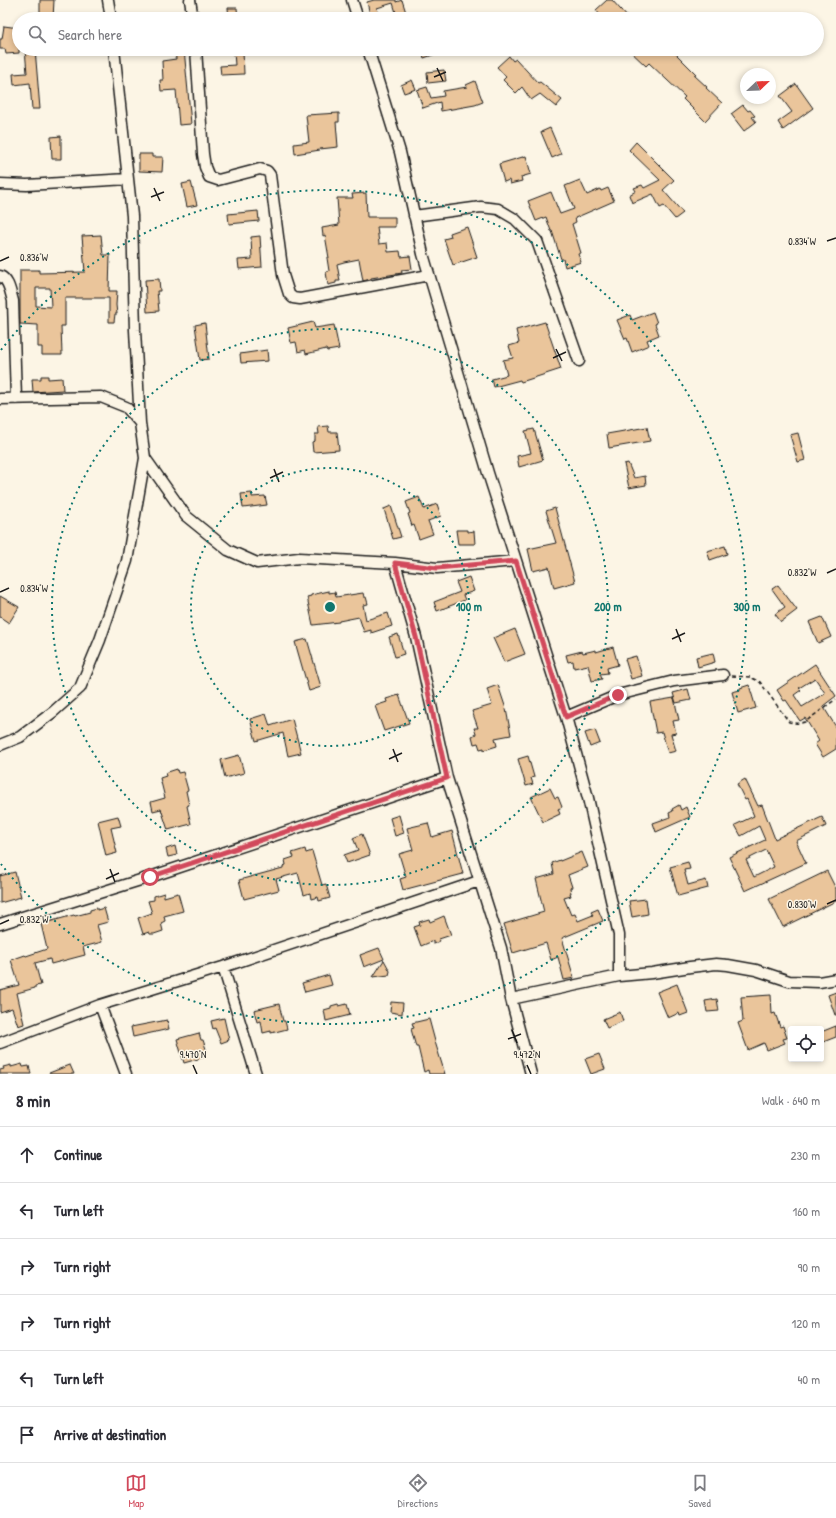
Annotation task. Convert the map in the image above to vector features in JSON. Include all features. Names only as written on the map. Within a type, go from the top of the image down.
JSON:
[{"type":"street","points":[[108,0],[110,12]]},
{"type":"street","points":[[190,0],[192,12]]},
{"type":"street","points":[[352,0],[356,12]]},
{"type":"street","points":[[0,745],[20,737],[53,712],[80,688],[100,640],[127,560],[145,458],[140,423],[135,330],[132,216],[115,56]]},
{"type":"street","points":[[196,56],[200,121],[205,167],[209,177],[218,180],[260,169],[267,171],[270,176],[282,275],[289,294],[293,298],[300,299],[429,275]]},
{"type":"street","points":[[370,56],[400,152],[429,275],[516,561],[566,717],[588,798],[619,935],[619,976]]},
{"type":"street","points":[[0,184],[27,185],[128,180]]},
{"type":"street","points":[[414,216],[481,207],[498,209],[515,219],[537,241],[579,361]]},
{"type":"street","points":[[0,276],[5,278],[9,285],[13,301],[16,399]]},
{"type":"street","points":[[0,399],[101,397],[126,407],[140,423]]},
{"type":"street","points":[[145,458],[186,516],[228,550],[257,563],[300,558],[395,563],[437,568],[516,561]]},
{"type":"street","points":[[395,563],[416,637],[447,778],[501,948],[511,998],[531,1074]]},
{"type":"street","points":[[566,717],[618,695],[674,681],[723,675]]},
{"type":"street","points":[[0,924],[150,877],[447,778]]},
{"type":"street","points":[[0,1043],[100,1005],[223,967],[479,881]]},
{"type":"street","points":[[511,998],[619,976],[716,964],[756,970],[789,981],[819,982],[836,979]]},
{"type":"street","points":[[223,967],[256,1074]]},
{"type":"street","points":[[100,1005],[126,1074]]},
{"type":"path","points":[[723,675],[750,677],[760,682],[789,722],[800,724],[804,722],[836,698]]},
{"type":"building","points":[[40,0],[54,0],[53,12],[40,12]]},
{"type":"building","points":[[374,0],[396,0],[396,2],[402,0],[406,12],[396,12],[393,3],[377,8],[378,12],[369,12],[367,2]]},
{"type":"building","points":[[607,0],[612,0],[623,12],[598,12],[596,10]]},
{"type":"building","points":[[228,8],[237,8],[237,12],[228,12]]},
{"type":"building","points":[[4,26],[12,27],[12,54],[6,54],[5,49],[0,49],[0,39],[2,39]]},
{"type":"building","points":[[26,56],[36,56],[40,109],[32,109],[30,83],[14,85],[13,74],[27,73]]},
{"type":"building","points":[[176,56],[185,56],[191,124],[179,125],[176,90],[161,91],[160,80],[163,80],[162,61],[176,59]]},
{"type":"building","points":[[234,56],[243,56],[244,74],[221,75],[220,66],[235,65]]},
{"type":"building","points":[[509,56],[513,61],[516,59],[538,83],[540,82],[562,100],[556,107],[540,94],[531,100],[522,87],[516,93],[503,80],[506,77],[497,67]]},
{"type":"building","points":[[635,56],[678,56],[696,74],[694,75],[707,87],[706,88],[722,103],[705,121],[683,99],[685,97],[649,63],[646,66]]},
{"type":"building","points":[[444,70],[446,81],[428,83],[427,72]]},
{"type":"building","points":[[412,80],[416,89],[404,93],[401,85]]},
{"type":"building","points":[[475,81],[483,102],[475,105],[441,111],[440,102],[423,108],[417,90],[427,87],[431,98],[444,96],[443,91],[467,87],[466,85]]},
{"type":"building","points":[[796,84],[813,108],[783,130],[778,122],[792,112],[780,96]]},
{"type":"building","points":[[743,105],[755,116],[752,117],[756,122],[744,131],[731,114]]},
{"type":"building","points":[[339,113],[339,122],[336,122],[338,147],[295,154],[294,144],[309,142],[306,115]]},
{"type":"building","points":[[550,128],[561,154],[552,158],[541,132]]},
{"type":"building","points":[[61,136],[61,159],[52,159],[51,137]]},
{"type":"building","points":[[636,142],[674,180],[663,190],[683,213],[675,219],[664,206],[660,208],[653,194],[632,203],[629,195],[636,191],[634,188],[642,185],[644,188],[660,180],[629,150]]},
{"type":"building","points":[[139,154],[152,154],[152,157],[163,157],[162,172],[139,171]]},
{"type":"building","points":[[526,156],[531,174],[521,177],[522,181],[510,184],[509,180],[504,182],[499,164]]},
{"type":"building","points":[[580,180],[587,195],[600,189],[601,191],[608,188],[614,201],[575,218],[576,222],[572,224],[581,253],[578,254],[581,262],[565,267],[546,217],[536,221],[528,201],[551,192],[560,214],[574,209],[565,186]]},
{"type":"building","points":[[191,182],[197,205],[187,207],[182,184]]},
{"type":"building","points":[[366,193],[367,217],[395,217],[395,227],[377,227],[379,244],[387,243],[388,252],[400,251],[401,257],[410,256],[412,269],[401,270],[402,273],[371,278],[363,281],[359,259],[337,264],[340,281],[336,281],[336,283],[328,285],[326,272],[329,271],[327,258],[329,258],[325,235],[323,236],[322,228],[339,225],[337,198],[353,198],[352,194]]},
{"type":"building","points":[[258,211],[259,221],[229,224],[228,214]]},
{"type":"building","points":[[467,227],[477,257],[453,265],[444,239],[451,237],[450,233]]},
{"type":"building","points":[[101,235],[103,255],[110,255],[109,291],[117,291],[117,314],[115,314],[114,322],[109,322],[109,298],[65,298],[65,326],[61,326],[62,355],[42,355],[42,347],[38,347],[38,325],[20,324],[20,270],[39,270],[39,273],[85,272],[82,236]],"holes":[[[36,288],[50,288],[51,307],[36,306]]]},
{"type":"building","points":[[260,236],[262,267],[239,269],[238,260],[252,259],[251,237]]},
{"type":"building","points":[[159,279],[160,291],[157,291],[159,311],[147,312],[145,280]]},
{"type":"building","points":[[653,312],[659,335],[647,340],[649,345],[632,352],[627,338],[625,339],[617,320],[630,315],[632,320]]},
{"type":"building","points":[[313,322],[315,328],[334,325],[339,349],[327,351],[326,349],[306,354],[305,350],[298,352],[296,342],[291,343],[288,328]]},
{"type":"building","points":[[545,322],[561,369],[521,382],[520,380],[494,387],[492,379],[507,375],[503,360],[513,358],[509,346],[519,343],[516,330]]},
{"type":"building","points":[[205,323],[209,359],[200,360],[195,325]]},
{"type":"building","points":[[267,350],[268,361],[241,363],[240,354]]},
{"type":"building","points":[[41,376],[48,376],[48,379],[62,378],[63,390],[33,392],[32,379],[41,379]]},
{"type":"building","points":[[328,426],[329,432],[337,432],[339,450],[313,452],[312,442],[315,441],[315,434],[319,434],[318,427]]},
{"type":"building","points":[[647,427],[650,441],[609,448],[607,434]]},
{"type":"building","points":[[534,429],[543,460],[519,467],[517,456],[531,453],[525,431]]},
{"type":"building","points":[[798,433],[805,460],[798,462],[790,435]]},
{"type":"building","points":[[628,463],[634,478],[645,476],[646,485],[629,488],[624,464]]},
{"type":"building","points":[[252,493],[252,497],[265,496],[267,505],[243,508],[241,494]]},
{"type":"building","points":[[419,497],[424,509],[437,504],[441,516],[428,521],[433,534],[419,539],[414,525],[412,526],[408,514],[410,513],[406,502]]},
{"type":"building","points":[[391,506],[401,537],[393,539],[384,509]]},
{"type":"building","points":[[555,508],[575,582],[554,588],[549,567],[533,571],[528,549],[556,543],[546,511]]},
{"type":"building","points":[[456,530],[467,530],[467,532],[474,531],[475,544],[458,544]]},
{"type":"building","points":[[725,546],[727,554],[710,560],[707,551]]},
{"type":"building","points":[[469,577],[474,591],[463,595],[465,600],[437,611],[434,602],[460,592],[456,582]]},
{"type":"building","points":[[778,585],[797,610],[781,622],[775,614],[785,607],[772,589]]},
{"type":"building","points":[[329,591],[329,593],[335,592],[336,597],[363,593],[368,604],[363,605],[366,620],[388,613],[392,626],[371,633],[371,630],[364,632],[359,617],[339,622],[313,625],[307,597]]},
{"type":"building","points":[[0,596],[19,607],[9,623],[0,617]]},
{"type":"building","points":[[822,617],[831,637],[818,643],[809,622]]},
{"type":"building","points":[[515,629],[525,654],[504,662],[493,638]]},
{"type":"building","points":[[398,634],[404,654],[395,657],[389,637]]},
{"type":"building","points":[[307,639],[321,687],[309,691],[295,642]]},
{"type":"building","points":[[613,647],[618,665],[607,668],[608,673],[600,674],[602,679],[592,681],[588,665],[574,668],[573,661],[568,662],[566,655],[582,651],[583,653],[596,650],[596,652]]},
{"type":"building","points":[[713,653],[715,662],[698,667],[696,657]]},
{"type":"building","points":[[636,656],[642,676],[631,679],[625,659]]},
{"type":"building","points":[[815,664],[836,696],[823,706],[836,727],[836,749],[823,757],[815,744],[819,741],[805,718],[800,721],[786,700],[784,701],[777,690]],"holes":[[[815,678],[825,693],[802,707],[794,695],[801,690],[799,688]]]},
{"type":"building","points":[[498,685],[506,709],[511,735],[495,738],[497,746],[484,750],[484,748],[480,749],[478,743],[474,744],[472,736],[476,734],[474,728],[478,728],[472,711],[492,705],[487,689]]},
{"type":"building","points":[[749,685],[756,708],[738,713],[732,692]]},
{"type":"building","points":[[688,689],[691,700],[676,703],[673,693]]},
{"type":"building","points":[[399,695],[409,723],[384,731],[375,706],[387,702],[386,699]]},
{"type":"building","points":[[674,698],[679,720],[673,721],[676,733],[671,734],[676,751],[668,753],[662,732],[656,733],[650,702]]},
{"type":"building","points":[[266,714],[270,726],[292,719],[301,753],[288,756],[283,733],[256,741],[250,719]]},
{"type":"building","points":[[595,730],[600,743],[590,747],[585,733]]},
{"type":"building","points":[[239,755],[244,773],[225,778],[221,760]]},
{"type":"building","points":[[528,756],[534,777],[531,778],[533,784],[526,786],[518,759]]},
{"type":"building","points":[[177,769],[178,773],[183,772],[188,790],[186,791],[189,805],[187,806],[191,824],[168,830],[161,809],[153,811],[151,802],[165,798],[160,778],[166,776],[165,773]]},
{"type":"building","points":[[745,779],[758,806],[762,805],[775,839],[822,817],[826,826],[796,841],[806,863],[745,891],[729,857],[765,840],[759,826],[741,836],[735,825],[754,816],[747,799],[745,800],[737,784]],"holes":[[[766,850],[774,867],[754,877],[746,860]]]},
{"type":"building","points":[[550,788],[555,798],[558,797],[562,807],[558,809],[560,814],[543,822],[531,797]]},
{"type":"building","points":[[679,805],[681,810],[686,807],[690,817],[656,832],[653,823],[670,817],[669,813],[673,811],[672,809]]},
{"type":"building","points":[[399,815],[404,833],[395,836],[390,818]]},
{"type":"building","points":[[118,816],[121,826],[111,828],[117,853],[106,856],[98,821]]},
{"type":"building","points":[[428,823],[432,837],[452,831],[463,874],[403,890],[400,879],[406,877],[399,854],[413,850],[407,828]]},
{"type":"building","points":[[362,834],[370,855],[347,863],[344,855],[358,850],[353,838]]},
{"type":"building","points":[[175,846],[177,855],[168,857],[166,849]]},
{"type":"building","points":[[305,849],[306,853],[312,851],[322,885],[326,884],[330,898],[319,901],[318,897],[311,899],[310,893],[304,895],[298,873],[276,879],[279,890],[244,899],[239,880],[283,868],[283,866],[286,865],[285,860],[294,857],[292,853]]},
{"type":"building","points":[[582,852],[588,867],[568,875],[572,887],[570,888],[571,896],[564,898],[571,915],[575,914],[578,921],[593,915],[591,912],[598,909],[603,921],[562,938],[574,978],[564,980],[558,957],[551,960],[546,943],[513,953],[504,924],[544,912],[536,879],[554,874],[552,863]]},
{"type":"building","points":[[688,862],[690,869],[684,870],[688,885],[706,880],[708,888],[678,896],[670,867]]},
{"type":"building","points":[[827,871],[836,889],[836,901],[783,927],[769,899]]},
{"type":"building","points":[[15,872],[21,897],[0,903],[0,876]]},
{"type":"building","points":[[164,893],[164,897],[178,893],[183,911],[164,916],[165,921],[161,923],[163,931],[154,934],[150,934],[149,932],[143,934],[138,918],[152,913],[148,901],[154,900],[154,896]]},
{"type":"building","points":[[646,899],[648,914],[632,917],[629,901]]},
{"type":"building","points":[[97,908],[97,910],[104,908],[108,922],[97,925],[102,942],[83,947],[85,955],[51,964],[50,959],[35,963],[41,985],[17,993],[24,1024],[18,1026],[12,1008],[0,1012],[0,990],[19,985],[11,960],[47,949],[41,924],[90,912],[90,910]]},
{"type":"building","points":[[444,916],[451,935],[439,939],[440,941],[433,944],[433,941],[421,946],[414,927],[420,925],[419,922],[429,919],[430,922]]},
{"type":"building","points":[[379,948],[384,959],[364,967],[360,955]]},
{"type":"building","points":[[384,960],[390,971],[389,975],[373,977]]},
{"type":"building","points":[[329,975],[332,985],[305,992],[302,983]]},
{"type":"building","points":[[677,984],[688,1013],[680,1016],[679,1013],[668,1018],[657,992]]},
{"type":"building","points":[[836,992],[836,1015],[835,1015],[828,995]]},
{"type":"building","points":[[771,995],[772,1014],[775,1013],[780,1027],[783,1026],[787,1038],[783,1039],[785,1043],[767,1050],[764,1043],[748,1050],[738,1023],[743,1021],[741,997]]},
{"type":"building","points":[[717,999],[719,1011],[707,1012],[705,1001]]},
{"type":"building","points":[[391,1002],[403,1003],[402,1014],[390,1012]]},
{"type":"building","points":[[279,1004],[283,1021],[285,1021],[287,1029],[271,1033],[271,1031],[263,1033],[261,1021],[257,1022],[254,1010]]},
{"type":"building","points":[[338,1004],[339,1006],[347,1004],[350,1015],[326,1021],[324,1010]]},
{"type":"building","points":[[620,1012],[623,1021],[607,1028],[603,1019]]},
{"type":"building","points":[[224,1018],[229,1040],[221,1043],[215,1028],[213,1029],[211,1021]]},
{"type":"building","points":[[429,1019],[445,1074],[429,1074],[428,1070],[424,1072],[418,1047],[416,1047],[411,1029],[414,1028],[412,1023]]},
{"type":"building","points":[[167,1020],[169,1029],[133,1037],[131,1027]]},
{"type":"building","points":[[836,1026],[836,1037],[824,1042],[824,1031]]},
{"type":"building","points":[[199,1033],[207,1052],[204,1052],[205,1057],[184,1063],[177,1039]]},
{"type":"building","points":[[599,1054],[605,1069],[591,1074],[585,1059]]},
{"type":"building","points":[[22,1064],[23,1067],[29,1066],[31,1074],[0,1074],[0,1070],[4,1069],[3,1067],[11,1065],[11,1067]]},
{"type":"building","points":[[70,1065],[74,1074],[49,1074],[49,1073]]},
{"type":"route","points":[[150,877],[447,778],[416,637],[395,563],[437,568],[516,561],[566,717],[618,695]]}]
